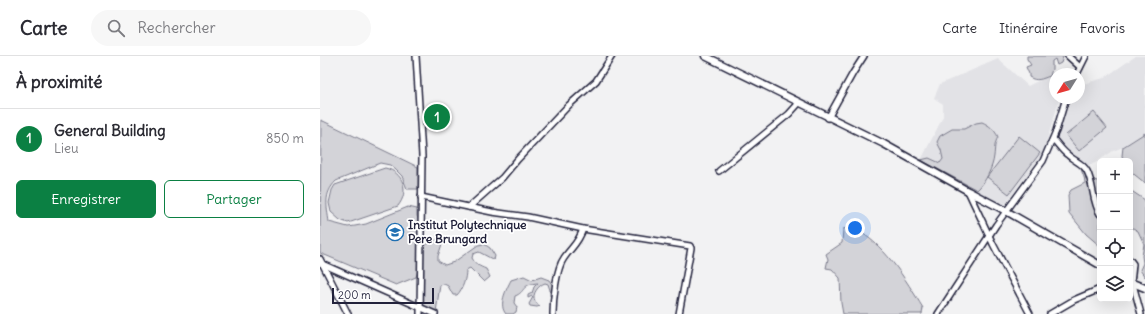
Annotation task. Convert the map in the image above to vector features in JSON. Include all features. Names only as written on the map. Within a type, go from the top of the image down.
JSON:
[{"type":"main road","points":[[705,56],[828,118],[884,144],[1097,263]]},
{"type":"main road","points":[[1133,284],[1145,288]]},
{"type":"street","points":[[416,56],[422,156],[420,314]]},
{"type":"street","points":[[469,208],[502,178],[569,105],[596,81],[612,56]]},
{"type":"street","points":[[828,118],[864,56]]},
{"type":"street","points":[[1068,56],[1080,67],[1086,56]]},
{"type":"street","points":[[719,171],[789,114],[799,103]]},
{"type":"street","points":[[938,314],[996,225],[1043,161],[1053,139],[1064,104]]},
{"type":"street","points":[[1053,139],[1067,154],[1083,165],[1087,171],[1097,209]]},
{"type":"street","points":[[968,192],[989,237],[1019,296],[1030,314]]},
{"type":"street","points":[[421,197],[469,208],[528,217],[583,229],[690,246],[691,248],[679,314]]},
{"type":"street","points":[[553,314],[553,297],[562,259],[575,246],[583,229]]},
{"type":"street","points":[[320,259],[348,314]]},
{"type":"street","points":[[322,264],[435,314]]},
{"type":"street","points":[[1133,287],[1140,314]]},
{"type":"street","points":[[1050,314],[1074,300],[1097,290]]},
{"type":"shaded area","points":[[1027,56],[1063,57],[1061,63],[1057,65],[1055,59],[1052,61],[1052,68],[1049,68],[1049,76],[1037,80],[1029,77],[1026,67],[1031,65],[1027,59]]},
{"type":"shaded area","points":[[1136,56],[1145,56],[1145,133],[1102,158],[1097,158],[1097,162],[1095,163],[1086,166],[1066,151],[1057,139],[1069,104],[1085,104],[1085,83],[1104,78]]},
{"type":"shaded area","points":[[998,59],[1028,86],[1049,76],[1049,104],[1058,104],[1043,153],[1004,206],[921,160],[943,117],[943,104],[934,98],[940,84]]},
{"type":"shaded area","points":[[1094,112],[1107,128],[1079,151],[1066,135]]},
{"type":"shaded area","name":"Institut Polytechnique Pere Brungard","points":[[321,120],[418,167],[418,189],[407,189],[402,176],[396,170],[390,165],[380,163],[336,181],[329,191],[327,201],[329,222],[348,227],[366,224],[408,207],[417,209],[419,221],[418,270],[416,277],[396,285],[320,253]]},
{"type":"shaded area","points":[[982,122],[992,128],[998,137],[995,144],[990,170],[986,179],[977,190],[921,160],[929,158],[940,163],[943,159],[937,142],[940,136],[952,129],[964,129],[976,123]]},
{"type":"shaded area","points":[[1145,133],[1145,183],[1133,173],[1133,158],[1123,158],[1123,147]]},
{"type":"shaded area","points":[[1019,136],[1040,153],[1009,194],[987,177]]},
{"type":"shaded area","points":[[385,168],[396,174],[403,183],[404,194],[398,206],[348,223],[340,220],[331,212],[329,203],[332,190],[335,185]]},
{"type":"shaded area","points":[[1081,168],[1097,181],[1097,243],[1086,234],[1069,213],[1068,195],[1071,190],[1085,183]]},
{"type":"shaded area","points":[[1133,192],[1145,200],[1145,277],[1140,270],[1143,263],[1142,256],[1144,244],[1138,231],[1133,228]]},
{"type":"shaded area","points":[[851,227],[863,233],[893,262],[923,308],[922,314],[843,314],[840,278],[832,269],[826,268],[828,259],[826,254],[842,243],[843,229]]},
{"type":"shaded area","points":[[439,238],[442,238],[443,241],[438,256],[438,261],[445,265],[454,262],[478,245],[484,244],[490,248],[495,256],[494,260],[479,252],[473,254],[473,260],[478,265],[486,269],[490,277],[484,282],[470,268],[466,270],[464,283],[457,295],[453,295],[448,286],[444,284],[440,285],[436,312],[425,308],[423,305],[423,252],[424,246]]},
{"type":"shaded area","points":[[524,276],[532,280],[541,277],[549,280],[553,286],[551,295],[550,296],[548,284],[543,284],[536,290],[534,296],[536,303],[540,306],[530,306],[529,304],[533,297],[528,298],[528,295],[532,293],[534,287],[538,283],[526,286],[515,296],[514,303],[517,307],[516,312],[513,314],[506,314],[503,302],[509,284],[511,280]]},
{"type":"place","name":"General Building","points":[[437,117]]},
{"type":"place","name":"Institut Polytechnique Pere Brungard","points":[[395,232]]}]
